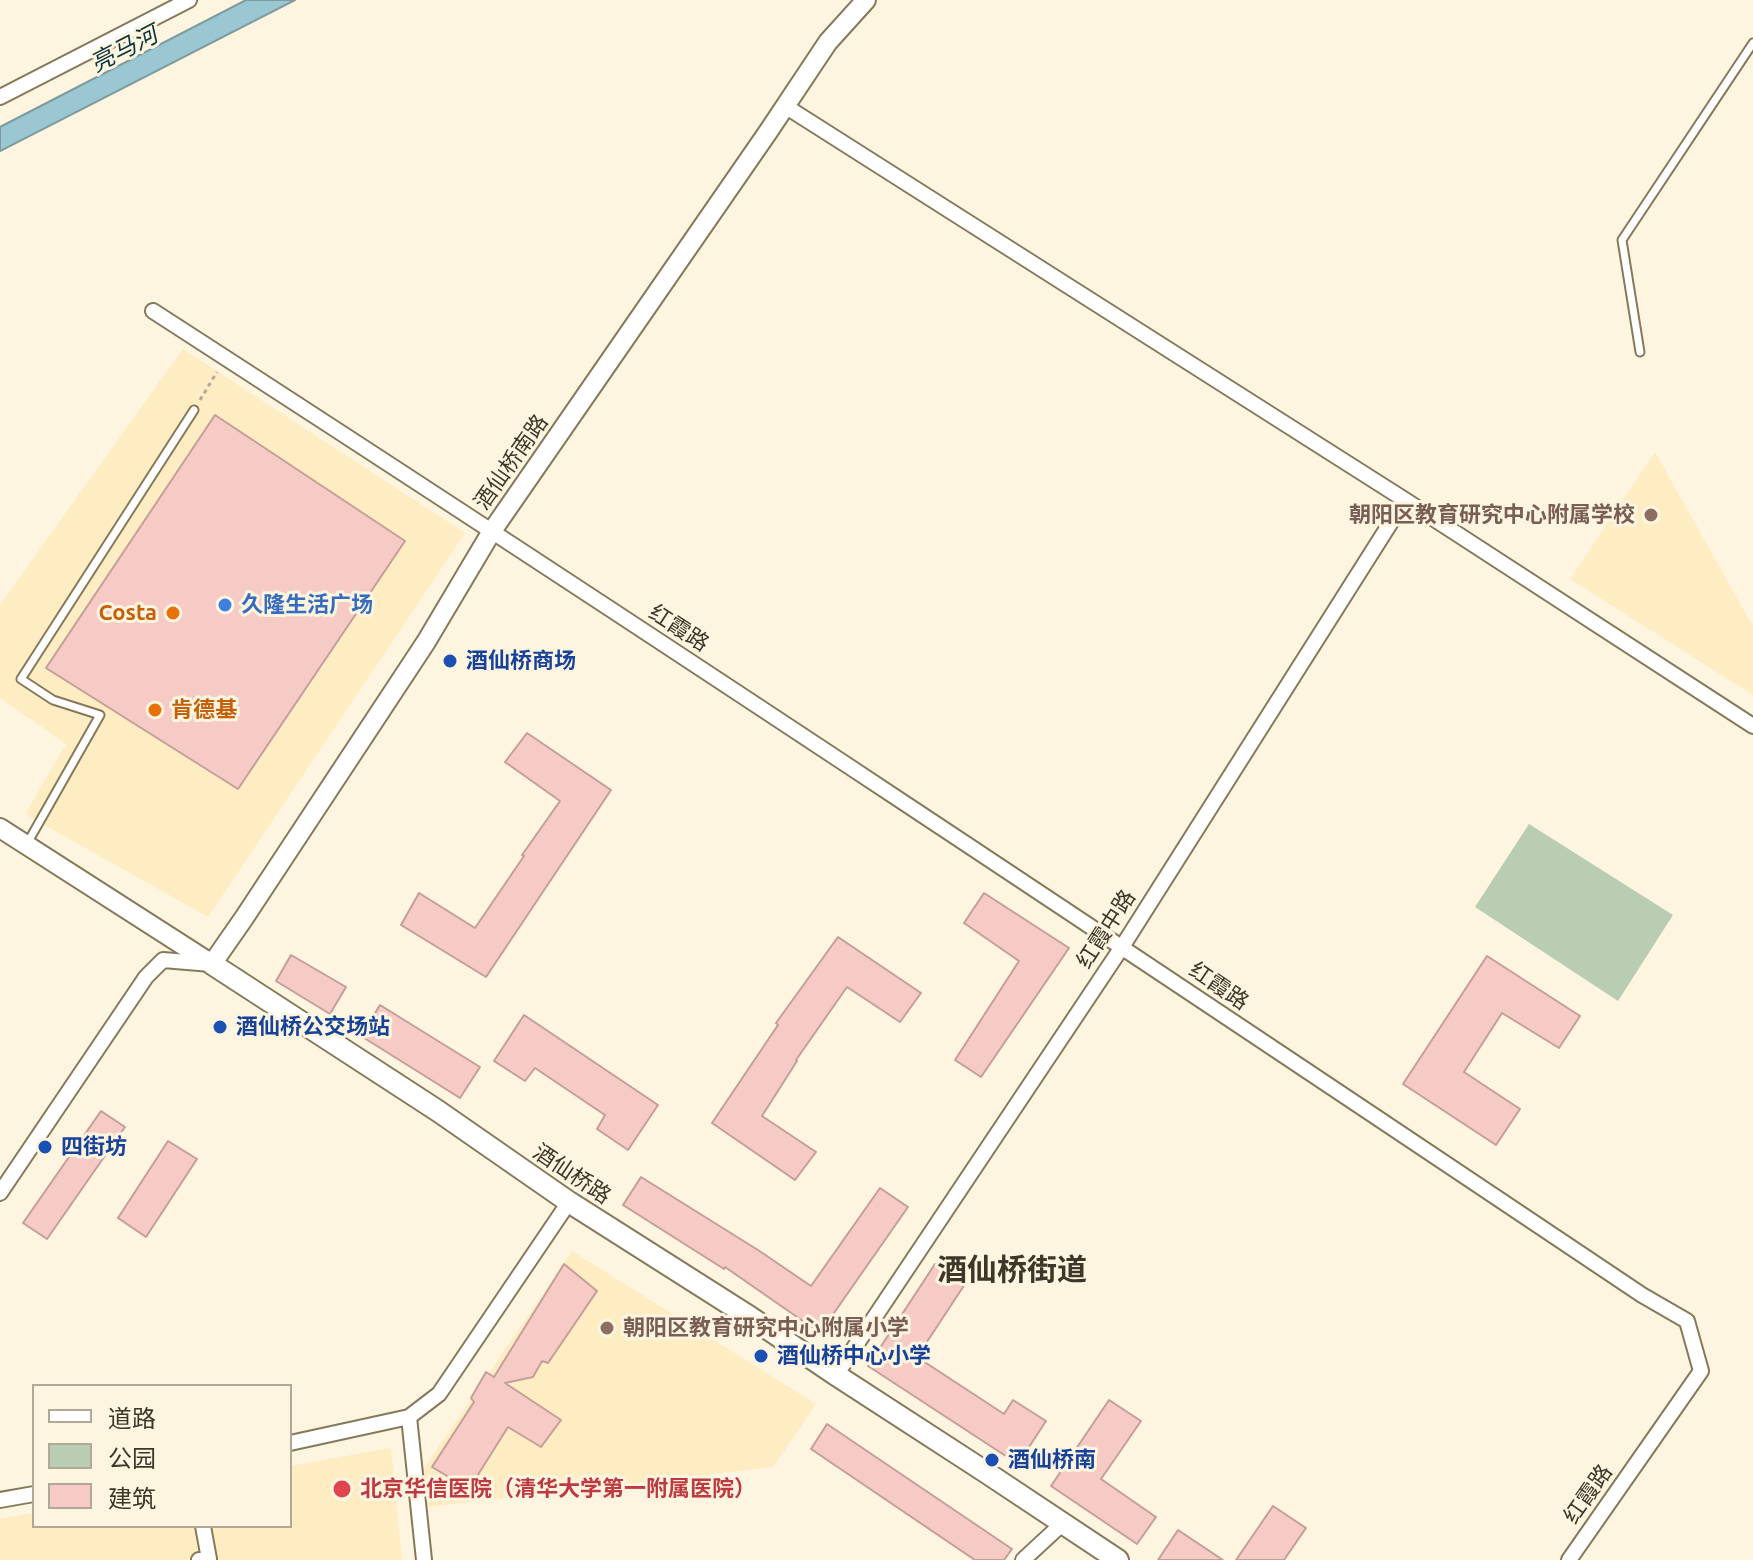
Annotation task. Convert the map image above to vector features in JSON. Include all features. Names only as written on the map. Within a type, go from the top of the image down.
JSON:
[{"type":"main road","name":"酒仙桥路","points":[[212,964],[438,1111],[569,1202],[750,1317],[1118,1560]]},
{"type":"street","points":[[0,97],[189,0]]},
{"type":"street","name":"酒仙桥南路","points":[[212,964],[426,642],[492,531],[828,42],[866,0]]},
{"type":"street","points":[[785,106],[1405,500],[1753,726]]},
{"type":"street","name":"红霞路","points":[[153,311],[492,531],[1629,1286],[1687,1321],[1701,1371],[1569,1560]]},
{"type":"street","name":"红霞中路","points":[[836,1375],[1122,947],[1405,500]]},
{"type":"street","name":"酒仙桥路","points":[[0,828],[212,964]]},
{"type":"street","points":[[0,1193],[146,977],[163,960],[212,964]]},
{"type":"street","points":[[292,1443],[409,1417],[439,1394],[569,1202]]},
{"type":"street","points":[[409,1417],[424,1560]]},
{"type":"street","points":[[0,1500],[32,1494]]},
{"type":"street","points":[[1023,1560],[1063,1523]]},
{"type":"street","points":[[199,1560],[209,1559],[203,1528]]},
{"type":"lane","points":[[1640,352],[1622,240],[1753,43]]},
{"type":"lane","points":[[27,845],[100,715],[53,700],[21,679],[194,410]]},
{"type":"path","points":[[194,410],[226,358]]},
{"type":"shaded area","name":"久隆生活广场","points":[[183,349],[465,533],[208,917],[25,814],[66,744],[0,698],[0,605]]},
{"type":"shaded area","name":"朝阳区教育研究中心附属学校","points":[[1655,452],[1753,623],[1753,695],[1570,579]]},
{"type":"shaded area","name":"朝阳区教育研究中心附属小学","points":[[572,1251],[816,1404],[773,1467],[428,1507],[423,1470]]},
{"type":"shaded area","name":"北京华信医院（清华大学第一附属医院）","points":[[391,1448],[402,1560],[0,1560],[0,1519],[32,1513],[32,1528],[292,1528],[292,1466]]},
{"type":"green space","points":[[1529,824],[1673,915],[1618,1001],[1475,907]]},
{"type":"water","points":[[246,0],[295,0],[0,151],[0,127]]},
{"type":"building","name":"久隆生活广场","points":[[215,415],[405,541],[238,789],[46,668]]},
{"type":"building","points":[[527,733],[611,790],[486,977],[401,925],[419,893],[475,928],[524,856],[560,801],[505,762]]},
{"type":"building","points":[[984,893],[1069,948],[981,1077],[955,1060],[1019,961],[964,923]]},
{"type":"building","points":[[838,937],[921,993],[900,1022],[847,987],[796,1060],[762,1116],[816,1152],[795,1180],[712,1123],[778,1025],[776,1023]]},
{"type":"building","points":[[291,955],[346,987],[330,1014],[276,981]]},
{"type":"building","points":[[1487,956],[1580,1016],[1559,1048],[1502,1013],[1464,1072],[1520,1109],[1496,1145],[1403,1084]]},
{"type":"building","points":[[380,1005],[480,1067],[460,1098],[361,1036]]},
{"type":"building","points":[[524,1015],[658,1105],[628,1150],[597,1129],[605,1115],[535,1068],[525,1081],[494,1061]]},
{"type":"building","points":[[101,1111],[125,1127],[47,1239],[23,1223]]},
{"type":"building","points":[[168,1141],[197,1159],[146,1237],[118,1218]]},
{"type":"building","points":[[641,1177],[811,1286],[880,1188],[908,1207],[820,1333],[725,1267],[623,1205]]},
{"type":"building","points":[[564,1264],[597,1291],[548,1363],[542,1361],[533,1377],[505,1383],[561,1420],[541,1447],[508,1427],[469,1489],[432,1467],[474,1402],[471,1398],[486,1372],[494,1377]]},
{"type":"building","points":[[935,1264],[965,1284],[917,1357],[1004,1414],[1013,1400],[1046,1421],[1018,1464],[868,1366]]},
{"type":"building","points":[[1109,1400],[1141,1421],[1101,1479],[1156,1517],[1137,1544],[1051,1486]]},
{"type":"building","points":[[827,1424],[1012,1549],[1004,1560],[975,1560],[811,1449]]},
{"type":"building","points":[[1273,1506],[1306,1528],[1284,1560],[1236,1560]]},
{"type":"building","points":[[1178,1530],[1223,1560],[1158,1560]]},
{"type":"place","name":"朝阳区教育研究中心附属学校","points":[[1651,515]]},
{"type":"place","name":"久隆生活广场","points":[[225,605]]},
{"type":"place","name":"Costa","points":[[173,613]]},
{"type":"place","name":"酒仙桥商场","points":[[450,661]]},
{"type":"place","name":"肯德基","points":[[155,710]]},
{"type":"place","name":"酒仙桥公交场站","points":[[220,1027]]},
{"type":"place","name":"四街坊","points":[[45,1147]]},
{"type":"place","name":"朝阳区教育研究中心附属小学","points":[[607,1328]]},
{"type":"place","name":"酒仙桥中心小学","points":[[761,1356]]},
{"type":"place","name":"酒仙桥南","points":[[992,1460]]},
{"type":"place","name":"北京华信医院（清华大学第一附属医院）","points":[[342,1489]]},
{"type":"district","name":"酒仙桥街道","points":[[1012,1270]]},
{"type":"water label","name":"亮马河","points":[[124,49]]}]
